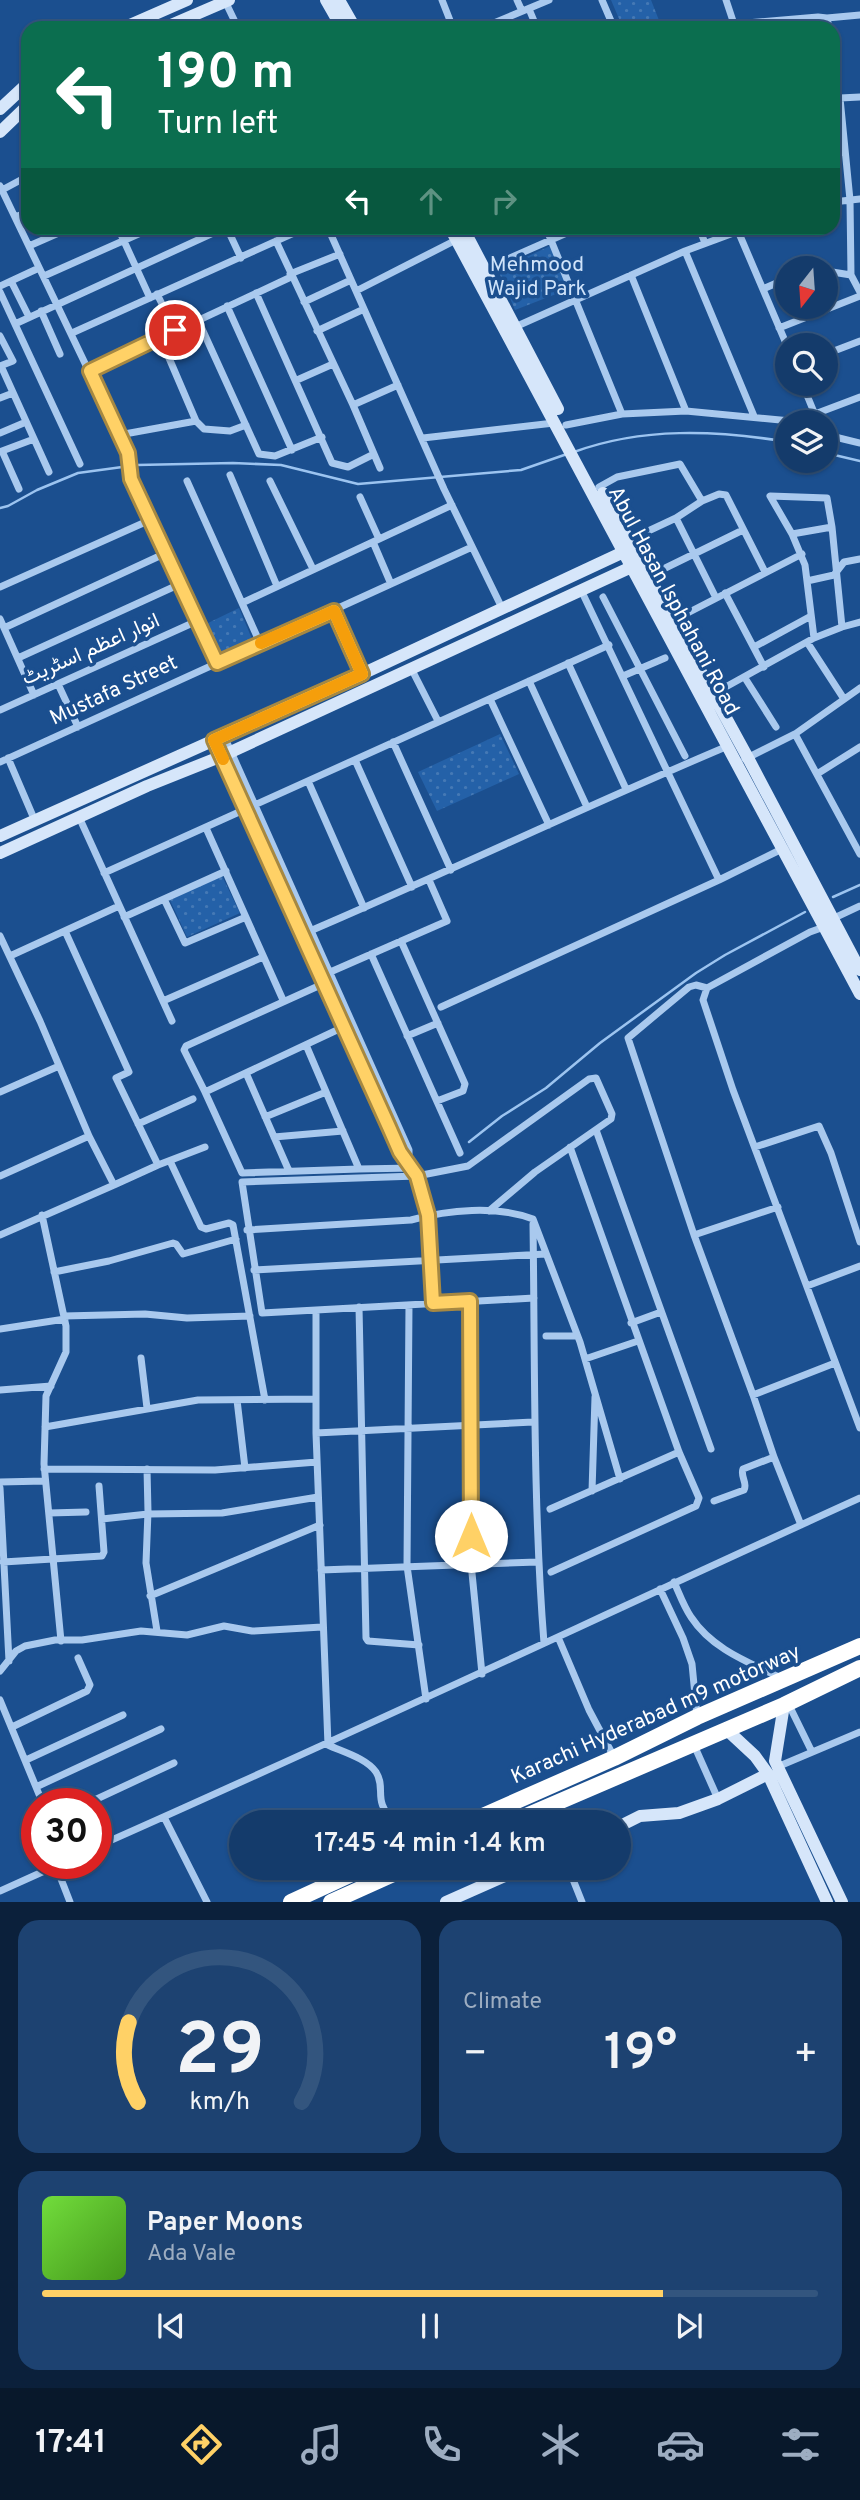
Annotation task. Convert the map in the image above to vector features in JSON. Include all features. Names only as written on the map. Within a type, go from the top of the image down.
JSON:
[{"type":"highway","name":"Karachi Hyderabad m9 motorway","points":[[496,1810],[614,1758],[697,1717],[860,1646]]},
{"type":"highway","points":[[559,1810],[694,1744],[860,1668]]},
{"type":"highway","points":[[291,1902],[339,1880]]},
{"type":"highway","points":[[331,1902],[380,1880]]},
{"type":"street","points":[[139,21],[187,0]]},
{"type":"street","points":[[326,0],[337,21]]},
{"type":"street","points":[[340,0],[351,21]]},
{"type":"street","points":[[442,0],[450,21]]},
{"type":"street","points":[[517,0],[533,21]]},
{"type":"street","points":[[499,21],[549,0]]},
{"type":"street","points":[[602,0],[611,21]]},
{"type":"street","points":[[726,0],[733,21]]},
{"type":"street","points":[[180,21],[227,1],[235,21]]},
{"type":"street","points":[[792,21],[860,15]]},
{"type":"street","points":[[0,109],[21,90]]},
{"type":"street","points":[[840,97],[860,97]]},
{"type":"street","points":[[0,132],[21,112]]},
{"type":"street","points":[[779,328],[860,294],[851,275],[850,200],[840,121]]},
{"type":"street","points":[[840,152],[845,152]]},
{"type":"street","points":[[21,179],[1,188],[21,230]]},
{"type":"street","points":[[840,201],[860,199]]},
{"type":"street","points":[[15,218],[21,215]]},
{"type":"street","points":[[24,235],[128,453],[131,479],[217,663]]},
{"type":"street","points":[[29,246],[54,235]]},
{"type":"street","points":[[122,235],[136,268],[175,330]]},
{"type":"street","points":[[44,276],[136,235]]},
{"type":"street","points":[[15,324],[210,235]]},
{"type":"street","points":[[230,235],[241,258]]},
{"type":"street","points":[[72,333],[289,235]]},
{"type":"street","points":[[331,235],[444,489],[502,608]]},
{"type":"street","name":"Abul Hasan Isphahani Road","points":[[454,235],[629,547],[728,746],[743,760],[828,923],[860,994]]},
{"type":"street","name":"Abul Hasan Isphahani Road","points":[[467,235],[515,327],[560,425]]},
{"type":"street","points":[[549,235],[622,414]]},
{"type":"street","points":[[485,269],[562,235]]},
{"type":"street","points":[[702,235],[705,243]]},
{"type":"street","points":[[515,327],[685,251],[729,235]]},
{"type":"street","points":[[739,235],[781,333]]},
{"type":"street","points":[[356,291],[456,240]]},
{"type":"street","points":[[276,241],[380,468]]},
{"type":"street","points":[[685,251],[754,416]]},
{"type":"street","points":[[90,371],[340,254]]},
{"type":"street","points":[[0,286],[39,268]]},
{"type":"street","points":[[838,273],[851,275]]},
{"type":"street","points":[[631,275],[685,411]]},
{"type":"street","points":[[304,302],[351,280]]},
{"type":"street","points":[[11,281],[29,317]]},
{"type":"street","points":[[763,289],[775,284]]},
{"type":"street","points":[[0,292],[80,464]]},
{"type":"street","points":[[256,293],[332,463],[348,467],[374,454]]},
{"type":"street","points":[[227,306],[292,450]]},
{"type":"street","points":[[317,331],[364,309]]},
{"type":"street","points":[[41,311],[60,354]]},
{"type":"street","points":[[198,320],[259,454],[275,456],[322,438]]},
{"type":"street","points":[[0,336],[13,361],[1,366],[48,472]]},
{"type":"street","points":[[160,337],[196,421],[204,429],[230,431],[246,425]]},
{"type":"street","points":[[838,349],[860,341]]},
{"type":"street","points":[[297,380],[333,364]]},
{"type":"street","points":[[353,405],[398,385]]},
{"type":"street","points":[[0,398],[13,393]]},
{"type":"street","points":[[833,410],[860,397]]},
{"type":"street","points":[[423,438],[560,425],[622,414],[685,411],[775,419]]},
{"type":"street","points":[[119,435],[196,421]]},
{"type":"street","points":[[0,433],[26,422]]},
{"type":"street","points":[[838,438],[860,443]]},
{"type":"street","points":[[19,489],[2,450],[34,439]]},
{"type":"street","points":[[596,486],[617,477],[680,464],[702,501]]},
{"type":"street","points":[[0,470],[10,468]]},
{"type":"street","points":[[230,475],[277,586]]},
{"type":"street","points":[[187,481],[260,643]]},
{"type":"street","points":[[270,481],[313,569]]},
{"type":"street","points":[[0,836],[362,674],[502,608],[629,547],[702,501],[719,494],[726,495],[765,572]]},
{"type":"street","points":[[842,627],[827,498],[772,495],[770,497],[802,554],[811,616],[811,640],[844,699]]},
{"type":"street","points":[[360,497],[391,584]]},
{"type":"street","points":[[242,603],[452,505]]},
{"type":"street","points":[[676,518],[716,598]]},
{"type":"street","points":[[0,587],[150,520]]},
{"type":"street","points":[[792,534],[832,527]]},
{"type":"street","points":[[649,576],[744,530]]},
{"type":"street","name":"Mustafa Street","points":[[0,762],[472,547]]},
{"type":"street","points":[[4,628],[166,553]]},
{"type":"street","points":[[674,620],[802,554]]},
{"type":"street","points":[[807,581],[834,575],[844,562],[860,559]]},
{"type":"street","points":[[0,853],[226,754],[637,564]]},
{"type":"street","name":"Abul Hasan Isphahani Road","points":[[637,564],[649,576],[713,694],[782,849],[860,970]]},
{"type":"street","points":[[18,658],[180,584]]},
{"type":"street","points":[[581,590],[719,880]]},
{"type":"street","points":[[725,593],[764,667]]},
{"type":"street","points":[[603,597],[685,757]]},
{"type":"street","points":[[334,611],[362,674]]},
{"type":"street","points":[[754,647],[811,616]]},
{"type":"street","points":[[0,619],[34,695]]},
{"type":"street","name":"انوار اعظم اسٹریٹ","points":[[0,710],[197,621]]},
{"type":"street","points":[[713,694],[811,640],[860,622]]},
{"type":"street","points":[[104,873],[609,645]]},
{"type":"street","points":[[623,676],[665,657]]},
{"type":"street","points":[[568,663],[626,789]]},
{"type":"street","points":[[411,668],[438,722]]},
{"type":"street","points":[[745,678],[776,727]]},
{"type":"street","points":[[529,681],[587,807]]},
{"type":"street","points":[[58,684],[78,727]]},
{"type":"street","points":[[743,760],[795,734],[860,688]]},
{"type":"street","points":[[490,699],[549,825]]},
{"type":"street","points":[[795,734],[860,854]]},
{"type":"street","points":[[219,738],[246,810],[323,984],[400,1152],[417,1176],[428,1215],[433,1303]]},
{"type":"street","points":[[393,742],[451,870]]},
{"type":"street","points":[[310,931],[728,746]]},
{"type":"street","points":[[817,774],[860,747]]},
{"type":"street","points":[[226,754],[255,805],[408,1150],[411,1165]]},
{"type":"street","points":[[9,758],[35,821]]},
{"type":"street","points":[[355,760],[412,887]]},
{"type":"street","points":[[308,781],[364,908]]},
{"type":"street","points":[[79,817],[172,1021]]},
{"type":"street","points":[[206,828],[282,1000]]},
{"type":"street","points":[[441,1007],[782,849]]},
{"type":"street","points":[[124,916],[226,871]]},
{"type":"street","points":[[411,1165],[242,1173],[184,1048],[282,1000],[323,984],[330,976],[371,954],[447,920],[429,880]]},
{"type":"street","points":[[164,899],[185,943],[246,916]]},
{"type":"street","points":[[10,956],[119,906]]},
{"type":"street","points":[[801,1525],[694,1236],[628,1038],[689,987],[696,985],[706,988],[860,906]]},
{"type":"street","points":[[65,931],[128,1072],[116,1078],[158,1165]]},
{"type":"street","points":[[1,939],[89,1136],[114,1185]]},
{"type":"street","points":[[401,941],[465,1084],[463,1091],[437,1101]]},
{"type":"street","points":[[371,954],[460,1153]]},
{"type":"street","points":[[163,1001],[263,957]]},
{"type":"street","points":[[706,988],[703,1000],[860,1428]]},
{"type":"street","points":[[205,1092],[352,1023]]},
{"type":"street","points":[[407,1036],[438,1023]]},
{"type":"street","points":[[306,1045],[359,1169]]},
{"type":"street","points":[[0,1093],[59,1066]]},
{"type":"street","points":[[246,1073],[289,1171]]},
{"type":"street","points":[[489,1211],[535,1172],[611,1119],[612,1114],[596,1078],[593,1077],[468,1166],[417,1176],[242,1182],[247,1230],[262,1313],[534,1298]]},
{"type":"street","points":[[265,1117],[326,1092]]},
{"type":"street","points":[[138,1124],[193,1099]]},
{"type":"street","points":[[755,1147],[819,1126],[831,1153],[860,1242]]},
{"type":"street","points":[[596,1130],[711,1449]]},
{"type":"street","points":[[274,1137],[343,1131]]},
{"type":"street","points":[[0,1176],[89,1136]]},
{"type":"street","points":[[0,1235],[205,1147]]},
{"type":"street","points":[[551,1572],[696,1506],[699,1498],[631,1323],[570,1147]]},
{"type":"street","points":[[170,1161],[201,1227],[206,1229],[232,1223],[265,1400]]},
{"type":"street","points":[[694,1236],[778,1207]]},
{"type":"street","points":[[247,1230],[411,1220],[428,1215],[489,1211],[533,1219]]},
{"type":"street","points":[[42,1215],[64,1317],[66,1352],[46,1396],[44,1469],[61,1641]]},
{"type":"street","points":[[533,1219],[578,1336],[620,1479]]},
{"type":"street","points":[[533,1219],[533,1422],[537,1562],[544,1643]]},
{"type":"street","points":[[54,1272],[109,1261],[173,1243],[183,1254],[236,1239]]},
{"type":"street","points":[[254,1270],[546,1254]]},
{"type":"street","points":[[807,1286],[860,1266]]},
{"type":"street","points":[[470,1301],[471,1563],[482,1674]]},
{"type":"street","points":[[409,1305],[407,1566],[426,1699]]},
{"type":"street","points":[[359,1307],[367,1639],[377,1643],[419,1645]]},
{"type":"street","points":[[316,1310],[316,1433],[328,1745]]},
{"type":"street","points":[[631,1323],[661,1312]]},
{"type":"street","points":[[0,1329],[64,1317],[145,1314],[187,1318],[250,1316]]},
{"type":"street","points":[[546,1336],[578,1336]]},
{"type":"street","points":[[585,1359],[638,1341]]},
{"type":"street","points":[[141,1358],[147,1408]]},
{"type":"street","points":[[754,1395],[835,1363]]},
{"type":"street","points":[[0,1391],[51,1386]]},
{"type":"street","points":[[592,1490],[595,1390]]},
{"type":"street","points":[[45,1427],[198,1400],[316,1399]]},
{"type":"street","points":[[237,1400],[245,1468]]},
{"type":"street","points":[[316,1433],[533,1422]]},
{"type":"street","points":[[550,1509],[679,1452]]},
{"type":"street","points":[[714,1501],[744,1490],[743,1469],[774,1457]]},
{"type":"street","points":[[44,1469],[245,1468],[317,1462]]},
{"type":"street","points":[[147,1469],[146,1563],[157,1631]]},
{"type":"street","points":[[0,1482],[45,1481]]},
{"type":"street","points":[[4,1562],[103,1555],[99,1486]]},
{"type":"street","points":[[0,1489],[9,1661]]},
{"type":"street","points":[[102,1519],[148,1514],[222,1513],[318,1497]]},
{"type":"street","points":[[112,1840],[328,1745],[674,1582],[860,1498]]},
{"type":"street","points":[[49,1513],[86,1512]]},
{"type":"street","points":[[150,1596],[320,1525]]},
{"type":"street","points":[[321,1570],[537,1562]]},
{"type":"street","points":[[674,1582],[690,1616],[713,1642],[721,1649],[784,1679]]},
{"type":"street","points":[[660,1589],[692,1664],[697,1717]]},
{"type":"street","points":[[0,1671],[16,1651],[25,1646],[61,1641],[141,1631],[181,1635],[224,1626],[252,1631],[323,1627]]},
{"type":"street","points":[[558,1637],[589,1710],[614,1758]]},
{"type":"street","points":[[12,1727],[87,1691],[90,1685],[79,1658]]},
{"type":"street","points":[[0,1700],[36,1787],[161,1729]]},
{"type":"street","points":[[786,1704],[812,1752]]},
{"type":"street","points":[[786,1704],[773,1771],[827,1902]]},
{"type":"street","points":[[26,1760],[123,1715]]},
{"type":"street","points":[[727,1730],[773,1771],[842,1902]]},
{"type":"street","points":[[631,1820],[640,1816],[679,1813],[718,1799],[812,1752],[860,1732]]},
{"type":"street","points":[[694,1744],[718,1799]]},
{"type":"street","points":[[328,1745],[370,1765],[379,1778],[384,1810]]},
{"type":"street","points":[[112,1792],[174,1763]]},
{"type":"street","points":[[164,1817],[207,1902]]},
{"type":"street","points":[[0,1891],[27,1879]]},
{"type":"street","points":[[63,1879],[70,1902]]},
{"type":"street","points":[[446,1902],[496,1880]]},
{"type":"street","points":[[573,1880],[582,1902]]},
{"type":"green space","points":[[611,0],[651,0],[659,21],[620,21]]},
{"type":"green space","name":"Mehmood Wajid Park","points":[[550,246],[569,289],[515,310],[498,270]]},
{"type":"green space","points":[[239,608],[252,639],[219,654],[206,624]]},
{"type":"green space","points":[[500,734],[519,774],[437,811],[418,772]]},
{"type":"green space","points":[[222,876],[240,913],[187,937],[170,900]]},
{"type":"waterway","points":[[574,452],[626,438],[680,433],[775,440]]},
{"type":"waterway","points":[[0,508],[78,473],[137,465],[281,465],[358,484],[521,470],[567,454]]},
{"type":"waterway","points":[[838,456],[860,461]]},
{"type":"waterway","points":[[833,897],[860,885]]},
{"type":"waterway","points":[[469,1142],[502,1116],[546,1088],[600,1043],[696,973],[805,912]]},
{"type":"slow traffic","points":[[223,759],[214,740],[362,674],[334,611],[261,643]]},
{"type":"route","points":[[175,330],[90,371],[128,453],[131,479],[217,663],[334,611],[362,674],[214,740],[400,1152],[417,1176],[428,1215],[433,1303],[470,1301],[471,1536]]}]
